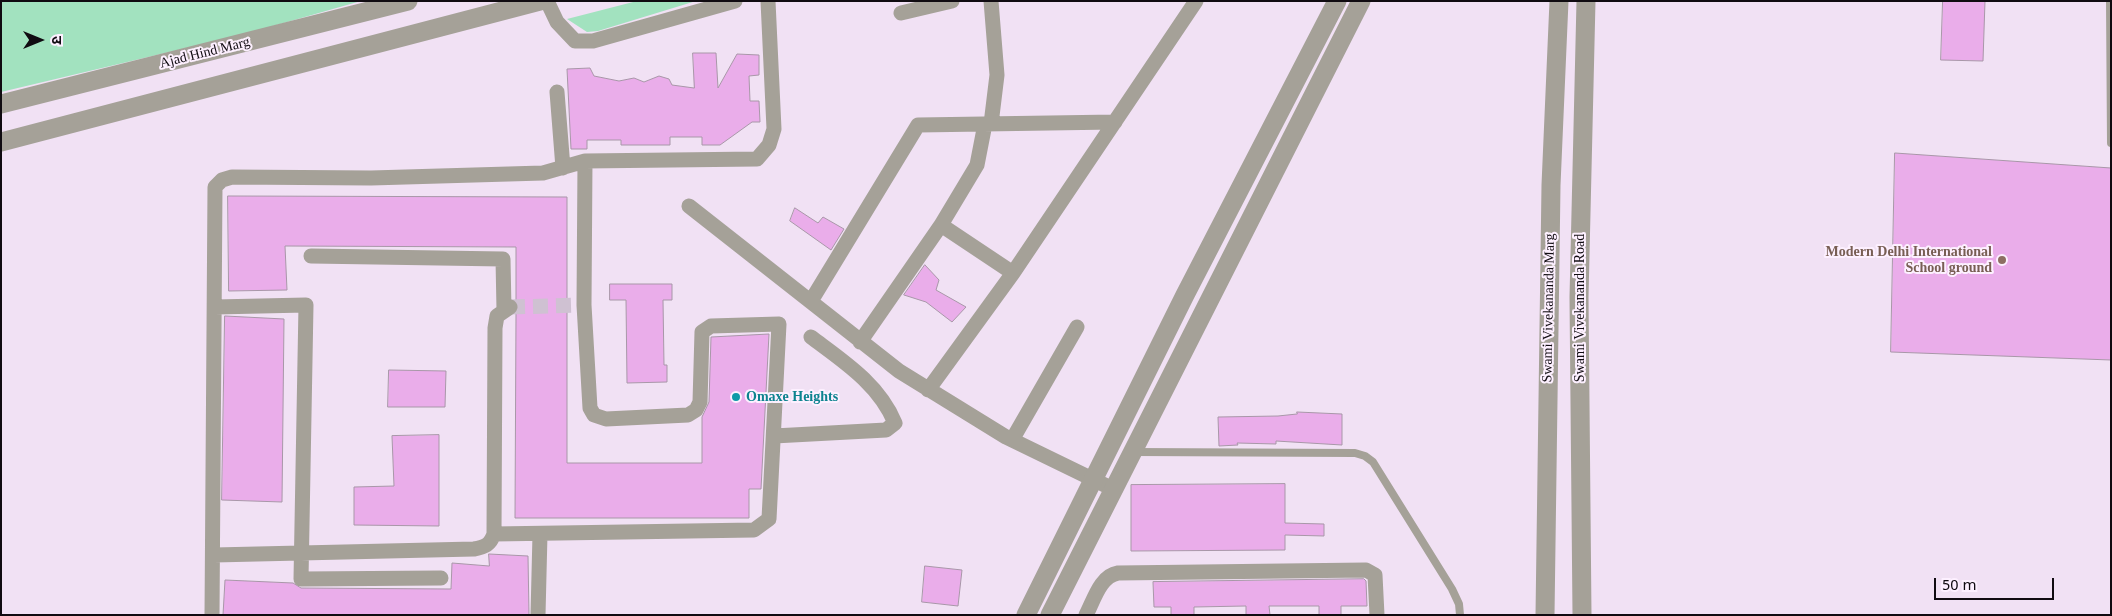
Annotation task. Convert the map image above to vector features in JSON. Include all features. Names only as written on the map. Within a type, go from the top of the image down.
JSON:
[{"type":"street","name":"Ajad Hind Marg","points":[[1,104],[408,1]]},
{"type":"street","points":[[1,142],[489,8],[540,1]]},
{"type":"street","points":[[547,1],[558,22],[575,41],[593,42],[735,1]]},
{"type":"street","points":[[212,615],[214,554],[215,187],[222,180],[232,177],[371,178],[542,173],[585,161],[757,159],[769,145],[774,129],[768,1]]},
{"type":"street","points":[[901,13],[952,1]]},
{"type":"street","points":[[860,342],[941,225],[977,165],[988,124],[997,75],[991,1]]},
{"type":"street","points":[[928,390],[1013,273],[1196,1]]},
{"type":"street","points":[[1026,615],[1189,286],[1337,1]]},
{"type":"street","points":[[1050,615],[1115,490],[1361,1]]},
{"type":"street","name":"Swami Vivekananda Marg","points":[[1545,615],[1551,195],[1559,1]]},
{"type":"street","name":"Swami Vivekananda Road","points":[[1582,615],[1579,297],[1586,1]]},
{"type":"street","points":[[557,92],[563,168]]},
{"type":"street","points":[[811,301],[918,125],[1115,122]]},
{"type":"street","points":[[494,534],[754,530],[768,520],[770,514],[780,324],[710,326],[705,328],[702,332],[700,402],[696,410],[688,415],[606,419],[594,415],[590,408],[584,305],[585,161]]},
{"type":"street","points":[[690,206],[899,371],[1012,440],[1115,490]]},
{"type":"street","points":[[941,225],[1013,273]]},
{"type":"street","points":[[214,554],[474,549],[484,548],[491,542],[494,534],[495,328],[497,316],[507,308],[503,259],[311,256]]},
{"type":"street","points":[[215,307],[306,305],[301,579],[441,578]]},
{"type":"street","points":[[1012,440],[1077,327]]},
{"type":"street","points":[[774,436],[886,430],[896,423],[891,413],[864,377],[811,337]]},
{"type":"street","points":[[538,615],[540,534]]},
{"type":"street","points":[[1086,615],[1104,581],[1111,574],[1366,570],[1375,575],[1377,615]]},
{"type":"lane","points":[[2110,1],[2111,143]]},
{"type":"lane","points":[[1134,452],[1311,452],[1355,453],[1365,456],[1373,462],[1383,477],[1452,589],[1459,604],[1460,615]]},
{"type":"green space","points":[[1,1],[361,1],[245,34],[1,92]]},
{"type":"green space","points":[[637,1],[696,1],[598,31],[587,32],[567,19]]},
{"type":"building","points":[[1943,1],[1985,1],[1983,61],[1941,60]]},
{"type":"building","points":[[693,53],[716,53],[718,88],[737,54],[759,55],[759,75],[749,76],[750,101],[759,101],[760,122],[752,122],[720,145],[702,145],[702,137],[670,137],[670,145],[621,145],[621,140],[587,140],[587,149],[571,149],[567,69],[590,68],[594,76],[619,81],[634,78],[644,82],[659,76],[669,79],[672,85],[694,88]]},
{"type":"building","name":"Modern Delhi International School ground","points":[[1895,153],[2111,168],[2111,360],[1891,352]]},
{"type":"building","name":"Omaxe Heights","points":[[228,196],[567,197],[567,463],[702,463],[702,417],[709,402],[711,337],[769,334],[761,489],[749,489],[749,518],[515,518],[516,314],[519,307],[516,300],[516,247],[285,246],[287,290],[229,291]]},
{"type":"building","points":[[795,208],[818,223],[823,217],[844,229],[831,250],[790,221]]},
{"type":"building","points":[[925,265],[939,280],[936,290],[966,307],[952,322],[926,302],[904,295]]},
{"type":"building","points":[[610,284],[672,284],[672,300],[663,300],[664,365],[667,365],[667,382],[627,383],[626,300],[610,300]]},
{"type":"building","points":[[225,316],[284,319],[282,502],[222,500]]},
{"type":"building","points":[[389,370],[446,371],[445,407],[388,407]]},
{"type":"building","points":[[1297,412],[1342,414],[1342,445],[1276,441],[1276,444],[1237,443],[1238,445],[1219,446],[1218,417],[1278,416],[1297,414]]},
{"type":"building","points":[[439,435],[439,526],[354,525],[354,487],[394,486],[392,436]]},
{"type":"building","points":[[1285,484],[1285,523],[1324,524],[1324,536],[1285,535],[1285,550],[1131,551],[1131,485]]},
{"type":"building","points":[[489,554],[528,556],[529,615],[223,615],[225,580],[293,583],[301,588],[451,589],[452,563],[489,566]]},
{"type":"building","points":[[925,566],[962,570],[958,606],[922,602]]},
{"type":"building","points":[[1364,579],[1366,581],[1367,606],[1341,606],[1341,615],[1319,615],[1319,606],[1269,606],[1270,615],[1246,615],[1246,606],[1194,607],[1194,615],[1171,615],[1171,607],[1154,607],[1153,582]]},
{"type":"tunnel","points":[[510,307],[584,305]]},
{"type":"place","name":"Modern Delhi International School ground","points":[[2002,260]]},
{"type":"place","name":"Omaxe Heights","points":[[736,397]]}]
